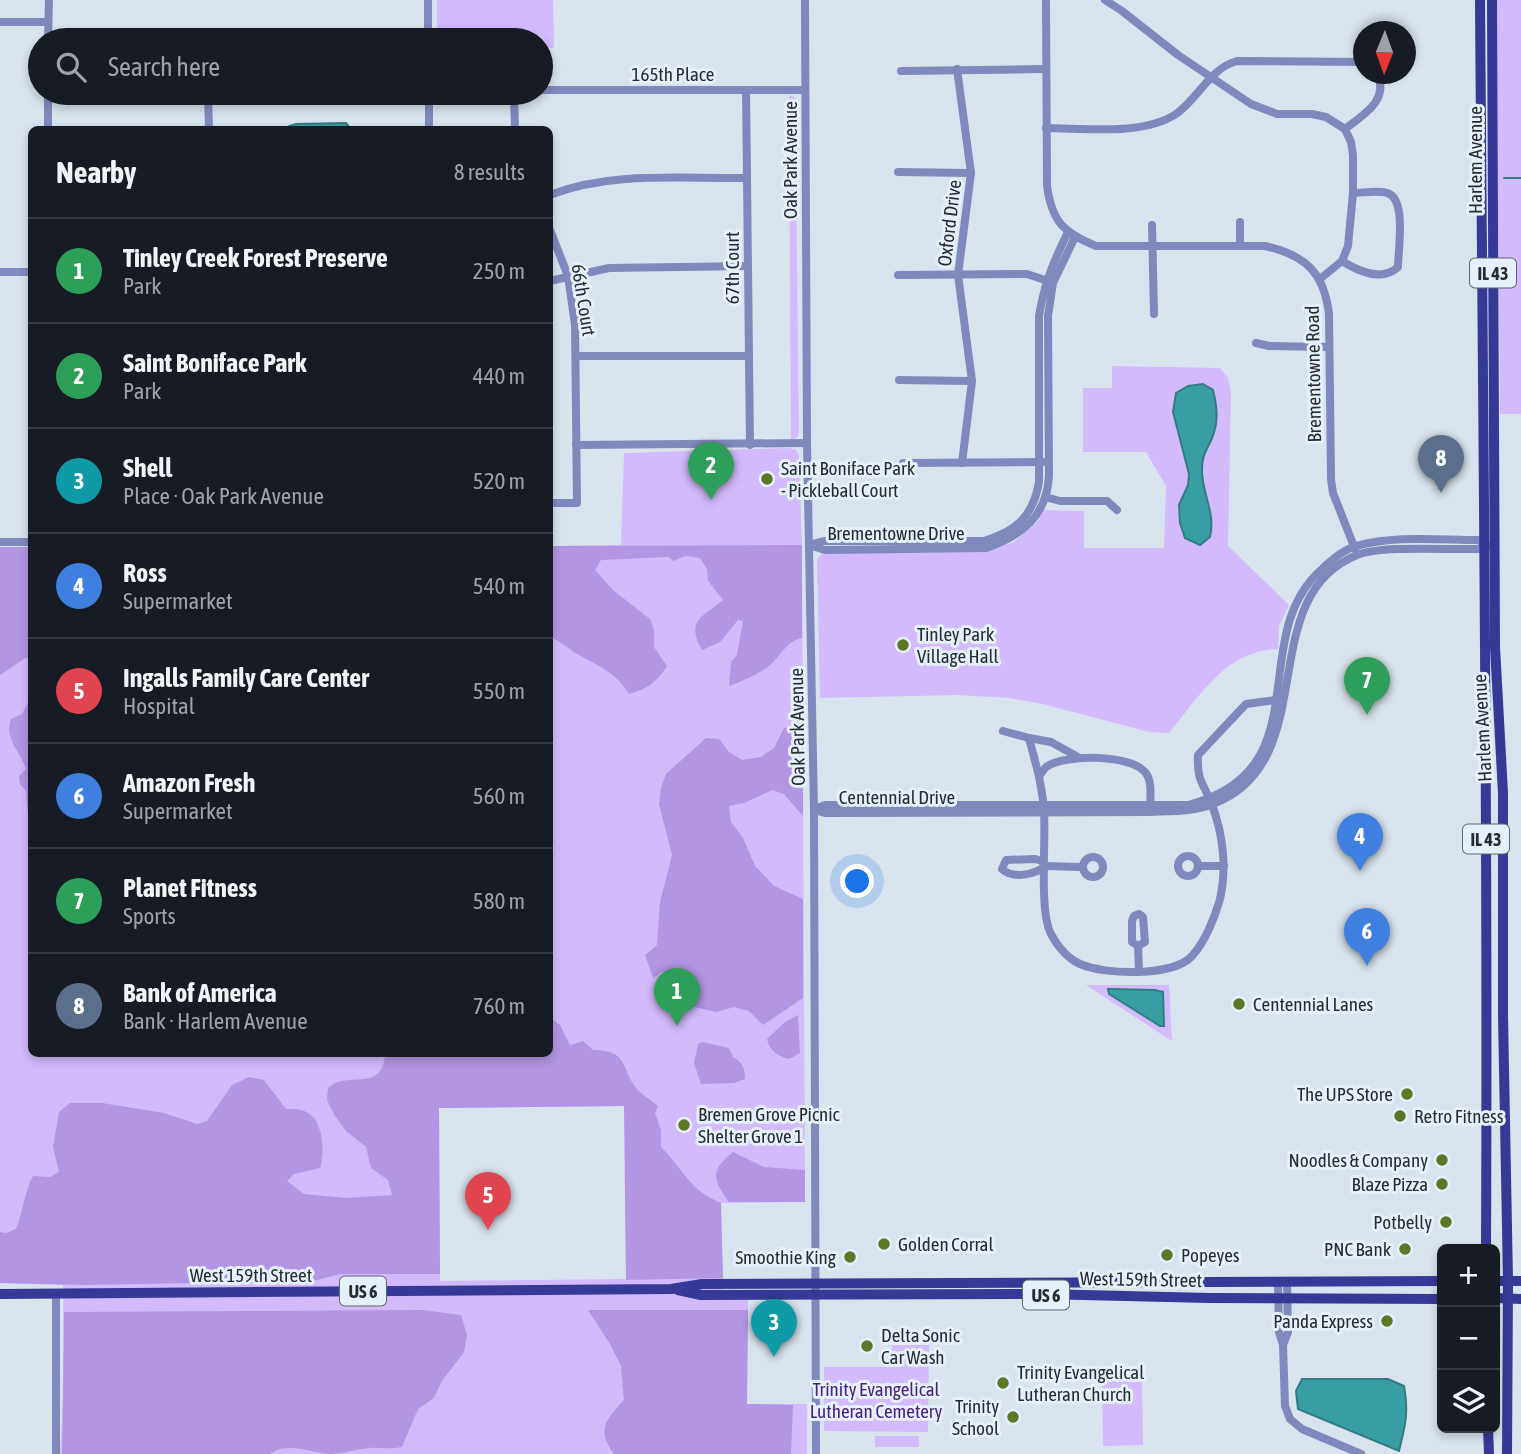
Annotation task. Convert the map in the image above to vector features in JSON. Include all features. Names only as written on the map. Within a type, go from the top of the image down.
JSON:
[{"type":"main road","name":"Harlem Avenue","points":[[1480,0],[1489,546],[1503,793],[1507,1454]]},
{"type":"main road","name":"Harlem Avenue","points":[[1486,1244],[1492,0]]},
{"type":"main road","name":"West 159th Street","points":[[815,1289],[1437,1281]]},
{"type":"main road","points":[[1500,1281],[1521,1281]]},
{"type":"main road","name":"West 159th Street","points":[[0,1294],[671,1289],[702,1284],[1282,1299],[1437,1299]]},
{"type":"main road","points":[[1500,1298],[1521,1299]]},
{"type":"main road","points":[[1488,1433],[1489,1454]]},
{"type":"street","points":[[48,28],[49,0]]},
{"type":"street","points":[[428,0],[428,28]]},
{"type":"street","name":"Oak Park Avenue","points":[[805,0],[807,443],[814,810],[816,1454]]},
{"type":"street","points":[[1046,0],[1047,186],[1050,208],[1072,234]]},
{"type":"street","points":[[1105,0],[1122,10],[1178,55],[1251,104],[1268,111],[1326,117],[1345,129],[1353,155],[1348,246],[1342,261],[1320,279]]},
{"type":"street","points":[[0,22],[48,22]]},
{"type":"street","points":[[1046,128],[1131,128],[1154,124],[1173,116],[1191,102],[1227,64],[1242,61],[1353,62]]},
{"type":"street","name":"Oxford Drive","points":[[957,69],[971,173],[958,275],[972,381],[962,463]]},
{"type":"street","points":[[901,71],[1046,69]]},
{"type":"street","points":[[1345,129],[1377,102],[1380,84]]},
{"type":"street","name":"165th Place","points":[[553,90],[805,90]]},
{"type":"street","name":"67th Court","points":[[746,90],[750,445]]},
{"type":"street","points":[[48,105],[48,126]]},
{"type":"street","points":[[208,105],[209,126]]},
{"type":"street","points":[[429,105],[429,126]]},
{"type":"street","points":[[514,105],[515,126]]},
{"type":"street","points":[[898,172],[971,173]]},
{"type":"street","points":[[553,194],[575,186],[607,180],[747,178]]},
{"type":"street","points":[[1342,261],[1360,270],[1381,275],[1391,273],[1398,267],[1400,214],[1397,200],[1389,193],[1353,193]]},
{"type":"street","points":[[1240,222],[1240,246]]},
{"type":"street","points":[[1152,225],[1154,314]]},
{"type":"street","name":"Brementowne Road","points":[[1072,234],[1096,246],[1265,246],[1287,251],[1304,260],[1320,279],[1327,294],[1331,479],[1333,493],[1355,551]]},
{"type":"street","name":"Brementowne Drive","points":[[809,545],[825,550],[965,545],[1006,534],[1019,524],[1031,508],[1044,462],[1043,347],[1039,316],[1049,282],[1072,234]]},
{"type":"street","name":"66th Court","points":[[553,238],[568,276],[575,325],[578,503],[553,503]]},
{"type":"street","points":[[553,280],[609,268],[748,266]]},
{"type":"street","points":[[0,272],[28,272]]},
{"type":"street","points":[[898,275],[1027,274],[1049,282]]},
{"type":"street","points":[[1256,343],[1269,346],[1329,347]]},
{"type":"street","points":[[576,356],[749,356]]},
{"type":"street","points":[[899,380],[972,381]]},
{"type":"street","points":[[576,445],[807,443]]},
{"type":"street","points":[[903,463],[1044,462]]},
{"type":"street","name":"Brementowne Drive","points":[[965,545],[986,548],[1008,541],[1035,517],[1049,481],[1044,462]]},
{"type":"street","points":[[1045,497],[1060,501],[1107,501],[1117,510]]},
{"type":"street","points":[[0,542],[28,542]]},
{"type":"street","points":[[1355,551],[1479,550],[1489,546]]},
{"type":"street","name":"Centennial Drive","points":[[1211,802],[1231,787],[1259,759],[1265,746],[1274,717],[1288,626],[1297,602],[1312,578],[1329,562],[1355,551]]},
{"type":"street","name":"Centennial Drive","points":[[814,810],[825,813],[1044,808],[1150,808],[1183,811],[1233,794],[1260,767],[1270,752],[1280,722],[1296,633],[1303,611],[1322,579],[1355,551]]},
{"type":"street","points":[[1029,738],[1040,776],[1044,808],[1048,927],[1061,951],[1080,964],[1100,971],[1171,969],[1193,955],[1211,924],[1220,899],[1224,866],[1220,835],[1211,802],[1197,775],[1198,755],[1246,704],[1276,700]]},
{"type":"street","points":[[1003,731],[1051,743],[1078,757]]},
{"type":"street","points":[[1040,776],[1046,767],[1078,757],[1097,758],[1140,768],[1149,779],[1150,808]]},
{"type":"street","points":[[1045,866],[1042,861],[1035,859],[1006,860],[1002,865],[1008,874],[1034,874],[1045,866],[1082,867]]},
{"type":"street","points":[[1198,866],[1224,866]]},
{"type":"street","points":[[1138,946],[1139,971]]},
{"type":"street","points":[[1282,1282],[1279,1332],[1283,1345],[1284,1399],[1290,1419],[1302,1429],[1361,1454]]},
{"type":"street","points":[[56,1294],[56,1454]]},
{"type":"green space","points":[[437,0],[553,0],[554,48],[553,28],[437,28]]},
{"type":"green space","points":[[1496,0],[1521,0],[1521,414],[1500,414]]},
{"type":"green space","points":[[789,95],[794,97],[795,102],[799,432],[791,441]]},
{"type":"green space","points":[[1112,366],[1220,368],[1228,378],[1231,393],[1228,546],[1289,605],[1279,626],[1278,649],[1243,657],[1229,667],[1203,691],[1169,733],[1149,732],[1043,704],[1009,698],[958,695],[820,698],[817,560],[822,553],[984,552],[1014,542],[1038,521],[1043,510],[1084,511],[1084,548],[1164,548],[1166,486],[1146,452],[1083,452],[1083,388],[1112,388]]},
{"type":"green space","points":[[789,448],[796,450],[799,456],[802,545],[805,1202],[721,1203],[723,1299],[748,1299],[747,1404],[807,1404],[807,1454],[60,1454],[64,1382],[63,1285],[0,1283],[0,547],[28,547],[28,1057],[553,1057],[553,546],[621,545],[624,453]],"holes":[[[625,1106],[626,1279],[440,1281],[439,1108]]]},
{"type":"green space","points":[[1086,985],[1169,985],[1172,1041]]},
{"type":"green space","name":"Trinity Evangelical Lutheran Cemetery","points":[[892,1345],[929,1345],[928,1432],[824,1431],[824,1367],[892,1367]]},
{"type":"green space","points":[[1142,1370],[1143,1445],[1103,1446],[1102,1371]]},
{"type":"green space","points":[[875,1436],[919,1436],[919,1447],[875,1447]]},
{"type":"shaded area","points":[[802,545],[802,638],[788,646],[764,669],[729,686],[731,662],[737,655],[743,621],[738,620],[720,642],[702,650],[695,632],[696,625],[703,615],[723,600],[708,581],[707,569],[700,558],[686,556],[673,561],[669,557],[601,560],[595,570],[614,591],[650,619],[654,630],[654,647],[667,666],[655,681],[629,694],[606,670],[553,638],[553,546]]},
{"type":"shaded area","points":[[0,547],[28,547],[28,659],[27,657],[0,675]]},
{"type":"shaded area","points":[[28,702],[28,816],[26,791],[20,784],[19,776],[26,769],[11,739],[9,726],[11,719],[22,714]]},
{"type":"shaded area","points":[[796,726],[803,729],[803,816],[784,794],[772,790],[744,803],[729,806],[731,822],[743,838],[755,866],[774,886],[803,899],[803,998],[763,1025],[749,1011],[734,1007],[716,1012],[690,1006],[683,988],[684,974],[675,969],[662,972],[653,978],[645,955],[657,945],[660,902],[672,855],[659,804],[666,774],[706,738],[719,739],[729,752],[742,760],[761,757],[774,748],[784,728]]},
{"type":"shaded area","points":[[798,1015],[800,1053],[789,1059],[775,1052],[767,1039],[785,1022]]},
{"type":"shaded area","points":[[553,1020],[560,1025],[570,1045],[583,1041],[593,1050],[618,1056],[636,1088],[658,1106],[655,1113],[661,1130],[661,1147],[694,1186],[721,1203],[723,1278],[626,1280],[624,1106],[439,1108],[440,1274],[341,1274],[313,1281],[85,1285],[0,1283],[0,1232],[16,1229],[33,1176],[50,1177],[59,1172],[53,1147],[59,1112],[70,1103],[102,1103],[164,1113],[197,1124],[207,1121],[232,1085],[249,1077],[264,1080],[286,1109],[302,1110],[311,1115],[321,1136],[320,1168],[294,1174],[287,1181],[304,1194],[346,1198],[392,1195],[388,1180],[371,1168],[366,1147],[346,1131],[327,1100],[328,1088],[334,1084],[375,1076],[384,1057],[553,1057]]},
{"type":"shaded area","points":[[702,1042],[729,1048],[733,1057],[743,1066],[745,1079],[734,1083],[701,1084],[694,1063],[698,1044]]},
{"type":"shaded area","points":[[733,1152],[764,1167],[805,1170],[805,1202],[729,1202],[719,1187],[716,1175],[720,1164]]},
{"type":"shaded area","points":[[423,1310],[461,1315],[467,1335],[464,1352],[442,1381],[434,1398],[418,1409],[402,1447],[368,1448],[330,1454],[284,1448],[270,1454],[62,1454],[64,1312]]},
{"type":"shaded area","points":[[588,1310],[748,1310],[747,1404],[793,1405],[791,1454],[614,1454],[605,1438],[605,1431],[608,1419],[624,1400],[621,1366]]},
{"type":"water","points":[[346,123],[348,126],[289,126]]},
{"type":"water","points":[[1203,384],[1213,390],[1217,414],[1216,426],[1202,468],[1210,510],[1210,537],[1200,545],[1185,538],[1180,523],[1179,505],[1188,485],[1189,474],[1173,412],[1176,393],[1188,386]]},
{"type":"water","points":[[1108,989],[1163,992],[1164,1026],[1109,994]]},
{"type":"water","points":[[1302,1379],[1388,1379],[1404,1386],[1405,1427],[1399,1451],[1298,1409],[1296,1391]]},
{"type":"waterway","points":[[1504,178],[1521,178]]},
{"type":"place","name":"Saint Boniface Park - Pickleball Court","points":[[767,479]]},
{"type":"place","name":"Bank of America","points":[[1441,493]]},
{"type":"place","name":"Saint Boniface Park","points":[[711,500]]},
{"type":"place","name":"Tinley Park Village Hall","points":[[903,645]]},
{"type":"place","name":"Planet Fitness","points":[[1367,715]]},
{"type":"place","name":"Ross","points":[[1360,871]]},
{"type":"place","name":"Amazon Fresh","points":[[1367,966]]},
{"type":"place","name":"Centennial Lanes","points":[[1239,1004]]},
{"type":"place","name":"Tinley Creek Forest Preserve","points":[[677,1026]]},
{"type":"place","name":"The UPS Store","points":[[1407,1094]]},
{"type":"place","name":"Retro Fitness","points":[[1400,1116]]},
{"type":"place","name":"Bremen Grove Picnic Shelter Grove 1","points":[[684,1125]]},
{"type":"place","name":"Noodles & Company","points":[[1442,1160]]},
{"type":"place","name":"Blaze Pizza","points":[[1442,1184]]},
{"type":"place","name":"Potbelly","points":[[1446,1222]]},
{"type":"place","name":"Ingalls Family Care Center","points":[[488,1230]]},
{"type":"place","name":"Golden Corral","points":[[884,1244]]},
{"type":"place","name":"PNC Bank","points":[[1405,1249]]},
{"type":"place","name":"Popeyes","points":[[1167,1255]]},
{"type":"place","name":"Smoothie King","points":[[850,1257]]},
{"type":"place","name":"Panda Express","points":[[1387,1321]]},
{"type":"place","name":"Delta Sonic Car Wash","points":[[867,1346]]},
{"type":"place","name":"Shell","points":[[774,1357]]},
{"type":"place","name":"Trinity Evangelical Lutheran Church","points":[[1003,1383]]},
{"type":"place","name":"Trinity School","points":[[1013,1417]]}]
